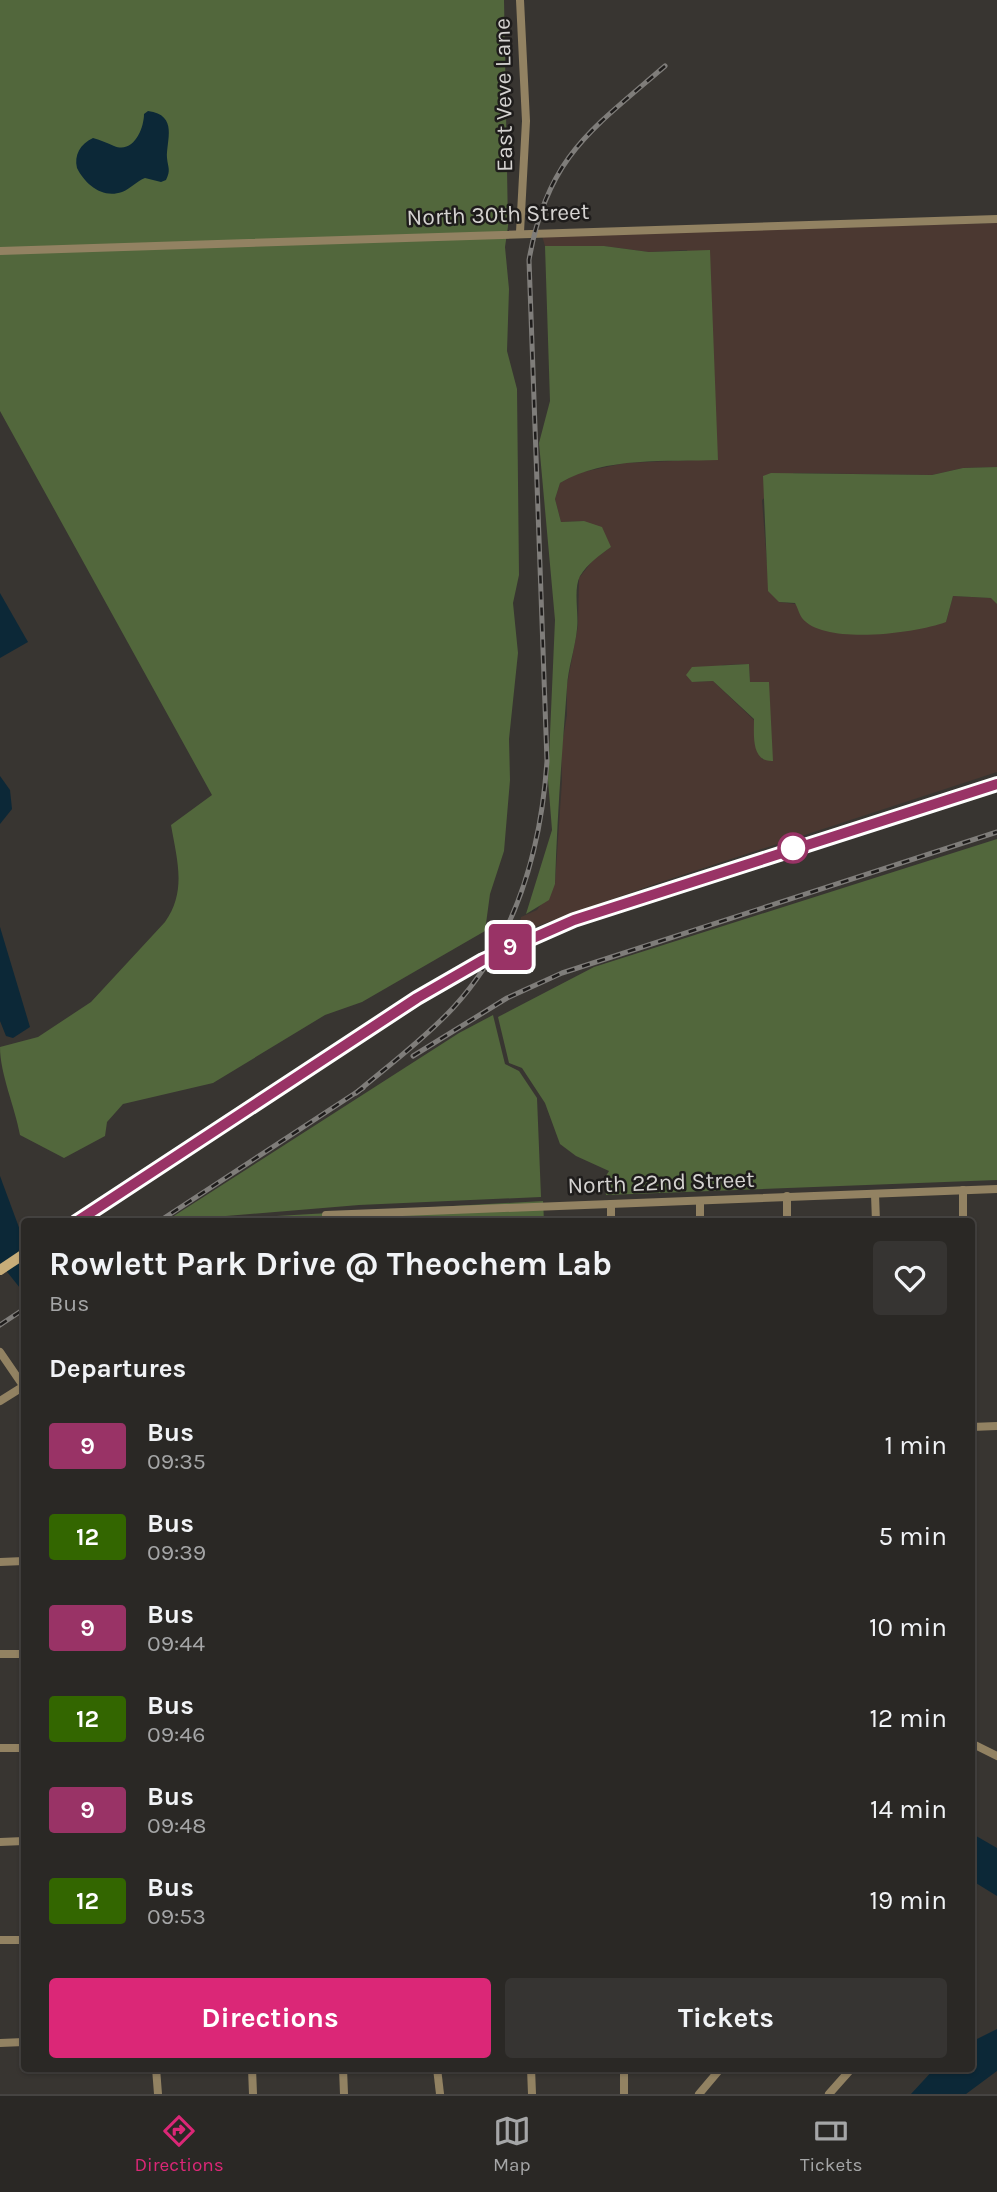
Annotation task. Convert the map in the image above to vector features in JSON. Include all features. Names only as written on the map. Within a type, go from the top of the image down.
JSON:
[{"type":"street","name":"East Veve Lane","points":[[520,0],[526,121],[520,232]]},
{"type":"street","name":"North 30th Street","points":[[0,251],[520,232],[997,219]]},
{"type":"street","points":[[82,1218],[417,998],[514,945],[574,920],[997,784]]},
{"type":"street","name":"North 22nd Street","points":[[326,1215],[997,1189]]},
{"type":"street","points":[[963,1190],[964,1218]]},
{"type":"street","points":[[875,1194],[876,1218]]},
{"type":"street","points":[[787,1196],[788,1218]]},
{"type":"street","points":[[700,1201],[700,1218]]},
{"type":"street","points":[[611,1204],[611,1218]]},
{"type":"street","points":[[0,1270],[21,1256]]},
{"type":"street","points":[[0,1352],[21,1382]]},
{"type":"street","points":[[0,1401],[21,1388]]},
{"type":"street","points":[[975,1427],[997,1426]]},
{"type":"street","points":[[0,1562],[21,1561]]},
{"type":"street","points":[[0,1654],[21,1654]]},
{"type":"street","points":[[975,1745],[997,1756]]},
{"type":"street","points":[[0,1748],[21,1748]]},
{"type":"street","points":[[0,1842],[21,1841]]},
{"type":"street","points":[[0,1940],[21,1940]]},
{"type":"street","points":[[0,2043],[21,2042]]},
{"type":"street","points":[[156,2072],[158,2094]]},
{"type":"street","points":[[252,2072],[253,2094]]},
{"type":"street","points":[[343,2072],[344,2094]]},
{"type":"street","points":[[437,2072],[440,2094]]},
{"type":"street","points":[[531,2072],[532,2094]]},
{"type":"street","points":[[624,2072],[625,2094]]},
{"type":"street","points":[[699,2094],[718,2072]]},
{"type":"street","points":[[829,2094],[848,2072]]},
{"type":"shaded area","points":[[997,223],[997,467],[963,468],[932,475],[794,473],[762,500],[767,564],[779,602],[946,622],[953,596],[992,598],[997,604],[997,772],[658,883],[518,933],[521,917],[537,910],[555,884],[562,781],[561,750],[567,715],[567,685],[578,626],[579,578],[593,560],[611,547],[584,521],[561,522],[555,499],[560,483],[578,473],[625,463],[718,459],[687,250],[649,252],[604,246],[545,246],[542,236]],"holes":[[[749,664],[763,760],[755,745],[754,720],[713,681],[692,682],[723,665]]]},
{"type":"green space","points":[[0,0],[504,0],[508,226],[505,247],[509,289],[507,351],[517,389],[519,575],[513,603],[518,653],[509,739],[510,780],[504,851],[490,894],[485,931],[362,1002],[325,1015],[213,1083],[123,1104],[107,1122],[105,1136],[64,1158],[20,1135],[2,1068],[0,1047],[38,1037],[91,1002],[165,922],[172,910],[178,887],[178,863],[171,825],[212,795],[0,411]]},
{"type":"green space","points":[[545,246],[604,246],[649,252],[710,250],[718,460],[617,464],[578,474],[560,483],[555,499],[561,522],[584,521],[602,527],[611,547],[586,568],[578,581],[577,629],[567,687],[555,884],[549,900],[526,914],[552,830],[548,780],[555,620],[539,443],[550,401]]},
{"type":"green space","points":[[997,467],[997,604],[991,598],[953,596],[946,622],[893,633],[850,634],[813,627],[802,618],[795,603],[779,602],[768,591],[763,476],[771,473],[932,475],[963,468]]},
{"type":"green space","points":[[749,664],[750,682],[769,682],[773,761],[766,760],[757,753],[754,719],[713,681],[692,682],[686,675],[692,667]]},
{"type":"green space","points":[[997,839],[997,1180],[606,1195],[604,1179],[609,1171],[576,1156],[560,1144],[545,1103],[522,1068],[509,1063],[498,1017],[594,967]]},
{"type":"green space","points":[[493,1015],[505,1064],[519,1071],[537,1098],[541,1197],[359,1205],[202,1218],[171,1218],[459,1033]]},
{"type":"green space","points":[[543,1201],[544,1218],[243,1218]]},
{"type":"water","points":[[148,111],[158,113],[164,118],[169,130],[169,171],[166,180],[161,182],[145,178],[115,194],[95,189],[77,168],[76,159],[81,147],[93,138],[114,146],[127,146],[137,138],[144,114]]},
{"type":"water","points":[[0,593],[28,642],[0,658]]},
{"type":"water","points":[[0,776],[10,790],[12,809],[0,824]]},
{"type":"water","points":[[0,927],[30,1027],[13,1038],[6,1036],[0,1021]]},
{"type":"water","points":[[0,1176],[21,1233],[21,1289],[0,1263]]},
{"type":"water","points":[[975,1835],[997,1848],[997,1896],[975,1882]]},
{"type":"water","points":[[997,2029],[997,2071],[966,2094],[911,2094],[931,2072],[975,2072],[975,2040]]},
{"type":"railway","points":[[356,1093],[430,1030],[475,982],[508,923],[531,860],[544,794],[547,761],[529,260],[547,195],[560,170],[594,128],[665,66]]},
{"type":"railway","points":[[413,1056],[507,998],[562,973],[997,832]]},
{"type":"railway","points":[[164,1218],[363,1088]]},
{"type":"railway","points":[[0,1325],[21,1311]]},
{"type":"bus line","name":"9","points":[[82,1218],[359,1034],[483,960],[574,920],[997,784]]}]
